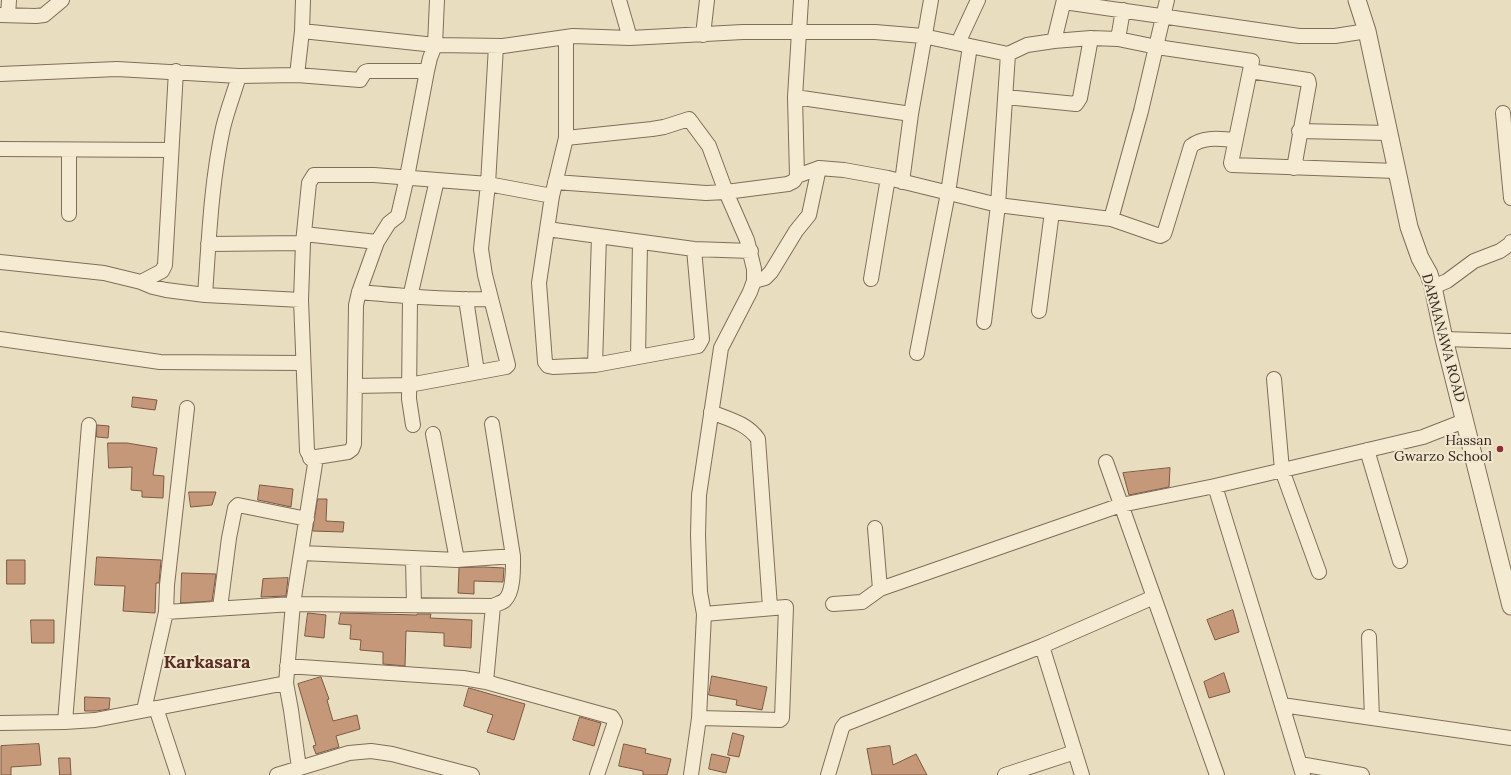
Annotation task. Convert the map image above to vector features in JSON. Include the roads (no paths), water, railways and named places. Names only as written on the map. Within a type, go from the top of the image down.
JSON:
[{"type":"street","points":[[9,0],[4,15],[36,16],[44,15],[62,0]]},
{"type":"street","points":[[297,75],[302,31],[303,0]]},
{"type":"street","points":[[313,461],[348,452],[352,449],[354,444],[356,305],[359,292],[377,242],[389,223],[398,216],[427,71],[430,58],[436,45],[437,0]]},
{"type":"street","points":[[618,0],[630,38]]},
{"type":"street","points":[[702,34],[707,0]]},
{"type":"street","points":[[555,182],[706,193],[788,184],[794,181],[797,176],[795,97],[801,0]]},
{"type":"street","points":[[902,182],[910,114],[923,36],[931,0]]},
{"type":"street","points":[[917,353],[948,193],[964,44],[978,0]]},
{"type":"street","points":[[1111,219],[1141,111],[1167,0]]},
{"type":"street","name":"DARMANAWA ROAD","points":[[1357,0],[1367,31],[1409,227],[1420,258],[1431,281],[1464,421],[1511,606]]},
{"type":"street","points":[[1054,41],[1064,1],[1310,37],[1335,36],[1367,31]]},
{"type":"street","points":[[1118,39],[1123,10]]},
{"type":"street","points":[[302,31],[436,45],[496,46],[526,44],[566,37],[591,36],[630,38],[743,32],[875,32],[923,36],[1008,54],[1027,45],[1054,41],[1091,38],[1118,39],[1156,47],[1251,60],[1252,62],[1230,163],[1232,165],[1396,171]]},
{"type":"street","points":[[566,37],[566,138],[552,196],[540,283],[545,362],[548,366],[595,365],[698,346],[702,338],[694,249]]},
{"type":"street","points":[[1006,97],[1076,104],[1080,98],[1091,38]]},
{"type":"street","points":[[355,386],[409,385],[506,367],[508,364],[485,276],[481,249],[488,184],[496,46]]},
{"type":"street","points":[[984,322],[998,205],[1008,54]]},
{"type":"street","points":[[0,74],[116,69],[176,71],[239,76],[297,75],[360,80],[365,72],[368,71],[427,71]]},
{"type":"street","points":[[141,282],[162,271],[165,265],[176,71]]},
{"type":"street","points":[[1250,71],[1308,80],[1309,84],[1299,131],[1294,168]]},
{"type":"street","points":[[205,295],[210,213],[221,142],[239,76]]},
{"type":"street","points":[[795,97],[910,114]]},
{"type":"street","points":[[1503,113],[1511,198]]},
{"type":"street","points":[[566,138],[664,127],[689,119],[709,146],[726,192],[751,251],[754,268],[754,281],[750,292],[721,348],[699,495],[698,522],[700,592],[704,614],[699,718],[691,775]]},
{"type":"street","points":[[1299,131],[1388,133]]},
{"type":"street","points":[[797,176],[819,168],[844,170],[888,178],[998,205],[1111,219],[1160,236],[1164,234],[1191,146],[1198,141],[1207,139],[1235,140]]},
{"type":"street","points":[[0,149],[69,151],[171,150]]},
{"type":"street","points":[[69,151],[69,214]]},
{"type":"street","points":[[754,281],[765,278],[771,272],[796,231],[810,215],[819,168]]},
{"type":"street","points":[[298,768],[286,683],[293,604],[313,481],[313,461],[307,452],[302,363],[301,300],[303,239],[309,183],[314,175],[374,175],[488,184],[552,196]]},
{"type":"street","points":[[871,279],[888,178]]},
{"type":"street","points":[[413,424],[408,399],[410,297],[437,180]]},
{"type":"street","points":[[1039,310],[1052,212]]},
{"type":"street","points":[[547,229],[694,249],[751,251]]},
{"type":"street","points":[[595,365],[599,236]]},
{"type":"street","points":[[208,244],[303,239],[377,242]]},
{"type":"street","points":[[638,357],[640,242]]},
{"type":"street","points":[[1431,281],[1447,281],[1474,261],[1500,250],[1511,242]]},
{"type":"street","points":[[0,262],[104,273],[166,290],[205,295],[301,300]]},
{"type":"street","points":[[359,292],[410,297],[491,299]]},
{"type":"street","points":[[466,299],[476,372]]},
{"type":"street","points":[[0,339],[160,362],[302,363]]},
{"type":"street","points":[[1444,339],[1511,341]]},
{"type":"street","points":[[1274,379],[1282,470],[1319,572]]},
{"type":"street","points":[[178,775],[150,709],[166,612],[167,585],[187,408]]},
{"type":"street","points":[[711,412],[744,425],[753,432],[758,439],[770,607]]},
{"type":"street","points":[[833,604],[862,602],[880,589],[1121,505],[1215,486],[1423,437],[1464,421]]},
{"type":"street","points":[[166,612],[293,604],[493,606],[505,600],[510,589],[513,576],[513,556],[492,424]]},
{"type":"street","points":[[65,722],[89,425]]},
{"type":"street","points":[[434,434],[457,560]]},
{"type":"street","points":[[1367,450],[1400,561]]},
{"type":"street","points":[[1106,462],[1217,775]]},
{"type":"street","points":[[1215,486],[1301,770],[1362,775]]},
{"type":"street","points":[[220,608],[229,538],[235,508],[238,504],[307,519]]},
{"type":"street","points":[[875,528],[880,589]]},
{"type":"street","points":[[302,553],[457,560],[513,556]]},
{"type":"street","points":[[413,559],[414,605]]},
{"type":"street","points":[[828,775],[842,728],[845,724],[1042,646],[1154,597]]},
{"type":"street","points":[[486,682],[493,606]]},
{"type":"street","points":[[699,718],[781,719],[786,608],[784,606],[770,607],[704,614]]},
{"type":"street","points":[[1369,637],[1372,718]]},
{"type":"street","points":[[1042,646],[1082,775]]},
{"type":"street","points":[[288,666],[457,678],[486,682],[612,717],[615,722],[597,775]]},
{"type":"street","points":[[0,723],[95,720],[286,683]]},
{"type":"street","points":[[1282,705],[1511,738]]},
{"type":"street","points":[[277,775],[348,753],[371,751],[392,754],[472,775]]},
{"type":"street","points":[[1006,775],[1075,752]]},
{"type":"place","name":"Hassan Gwarzo School","points":[[1500,449]]},
{"type":"district","name":"Karkasara","points":[[207,663]]}]
